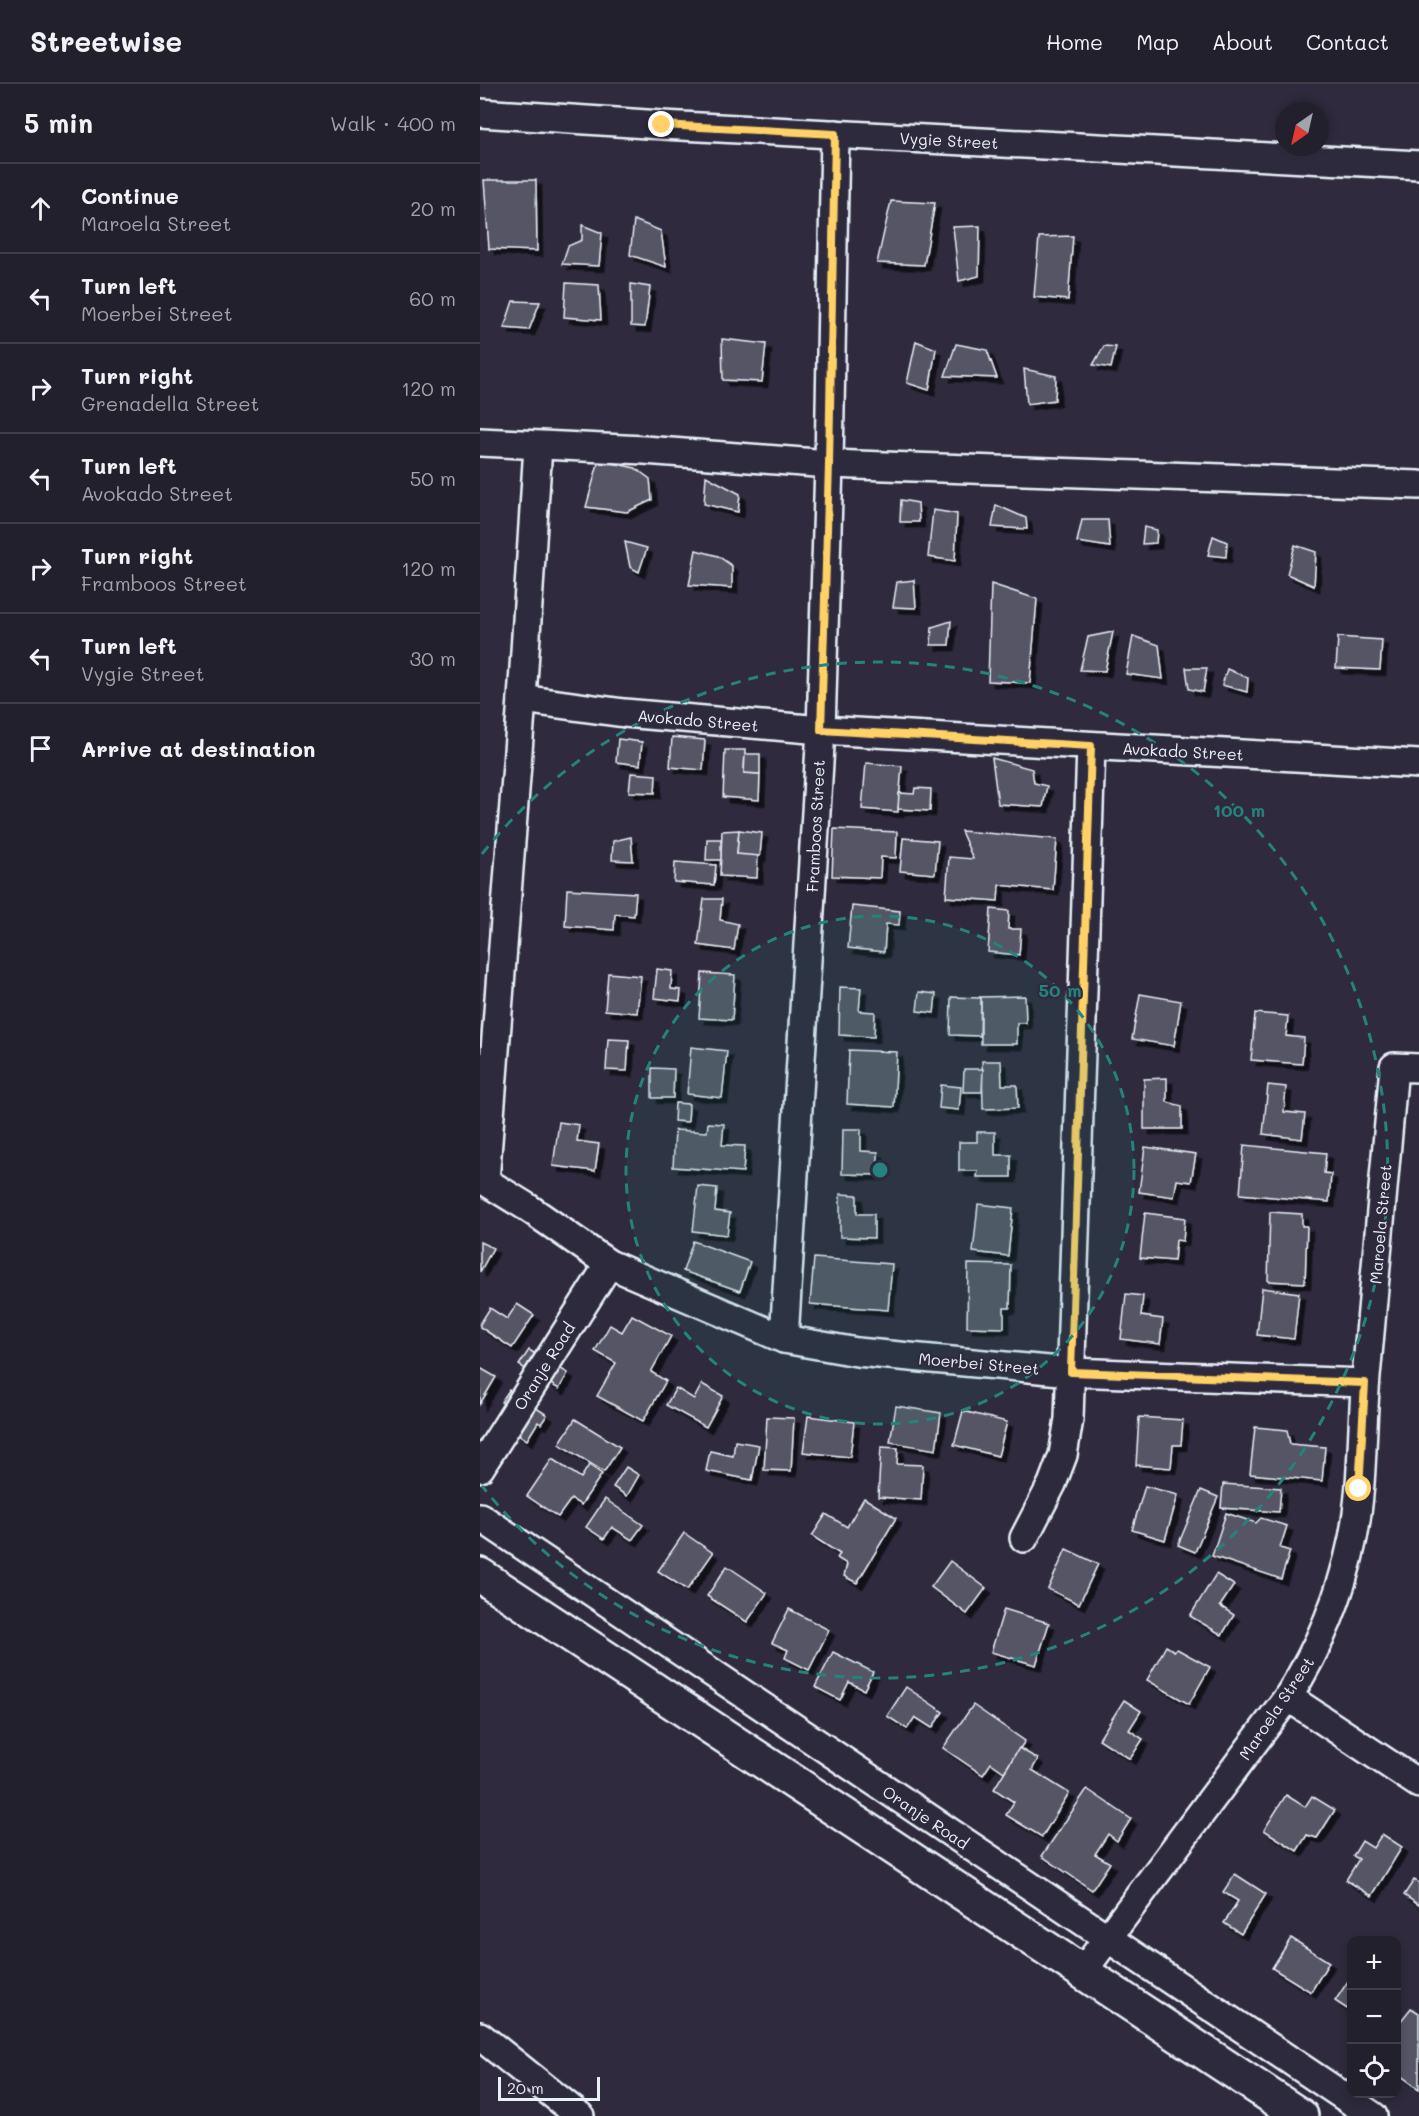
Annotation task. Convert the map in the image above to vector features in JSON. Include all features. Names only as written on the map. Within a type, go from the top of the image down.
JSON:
[{"type":"street","name":"Vygie Street","points":[[480,113],[1419,165]]},
{"type":"street","name":"Framboos Street","points":[[784,1339],[821,730],[835,134]]},
{"type":"street","points":[[480,442],[644,450],[829,464],[1419,485]]},
{"type":"street","points":[[482,1179],[522,699],[538,446]]},
{"type":"street","name":"Avokado Street","points":[[522,699],[624,713],[821,730],[1419,764]]},
{"type":"street","points":[[1024,1538],[1043,1503],[1063,1455],[1069,1419],[1091,746]]},
{"type":"street","name":"Maroela Street","points":[[1083,1971],[1288,1697],[1309,1664],[1334,1609],[1353,1538],[1359,1489],[1365,1383],[1394,1067],[1419,1068]]},
{"type":"street","name":"Moerbei Street","points":[[482,1179],[609,1264],[784,1339],[857,1352],[1071,1372],[1365,1383]]},
{"type":"street","name":"Oranje Road","points":[[480,1468],[609,1264]]},
{"type":"street","name":"Oranje Road","points":[[480,1517],[1373,2116]]},
{"type":"street","points":[[480,1575],[1301,2116]]},
{"type":"street","points":[[1288,1697],[1419,1784]]},
{"type":"street","points":[[480,2036],[580,2116]]},
{"type":"building","points":[[484,180],[536,180],[537,251],[489,249]]},
{"type":"building","points":[[891,201],[935,203],[924,265],[877,263]]},
{"type":"building","points":[[634,220],[661,231],[666,267],[630,255]]},
{"type":"building","points":[[582,225],[602,233],[599,266],[562,264],[568,246],[582,240]]},
{"type":"building","points":[[980,226],[979,276],[959,281],[953,227]]},
{"type":"building","points":[[1073,236],[1068,300],[1034,297],[1039,237]]},
{"type":"building","points":[[566,283],[599,285],[601,320],[564,317]]},
{"type":"building","points":[[631,284],[650,287],[645,327],[631,326]]},
{"type":"building","points":[[513,301],[540,302],[529,330],[504,328]]},
{"type":"building","points":[[722,339],[766,344],[762,382],[723,380]]},
{"type":"building","points":[[916,341],[936,349],[929,390],[907,383]]},
{"type":"building","points":[[956,344],[987,350],[997,378],[945,376]]},
{"type":"building","points":[[1104,346],[1116,347],[1111,368],[1093,365]]},
{"type":"building","points":[[1024,369],[1056,376],[1055,400],[1027,404]]},
{"type":"building","points":[[599,460],[635,468],[650,479],[652,500],[627,512],[586,507]]},
{"type":"building","points":[[706,476],[740,494],[738,512],[704,504]]},
{"type":"building","points":[[901,500],[918,503],[919,522],[900,522]]},
{"type":"building","points":[[996,505],[1026,518],[1027,529],[992,527]]},
{"type":"building","points":[[933,510],[957,514],[955,561],[928,557]]},
{"type":"building","points":[[1082,520],[1108,520],[1110,547],[1077,542]]},
{"type":"building","points":[[1144,527],[1157,530],[1156,543],[1142,544]]},
{"type":"building","points":[[1213,536],[1227,542],[1226,557],[1208,555]]},
{"type":"building","points":[[625,542],[647,548],[639,572],[630,567]]},
{"type":"building","points":[[1295,545],[1316,552],[1314,586],[1287,574]]},
{"type":"building","points":[[696,550],[718,556],[732,566],[732,588],[689,585]]},
{"type":"building","points":[[914,580],[916,608],[893,607],[897,582]]},
{"type":"building","points":[[991,584],[1037,599],[1030,683],[988,681]]},
{"type":"building","points":[[951,621],[949,645],[931,645],[932,627]]},
{"type":"building","points":[[1113,632],[1105,671],[1080,670],[1088,637]]},
{"type":"building","points":[[1133,636],[1159,645],[1163,679],[1126,674]]},
{"type":"building","points":[[1338,637],[1382,640],[1380,670],[1336,668]]},
{"type":"building","points":[[1186,668],[1207,668],[1203,692],[1189,689]]},
{"type":"building","points":[[1227,669],[1248,678],[1247,692],[1222,685]]},
{"type":"building","points":[[672,737],[705,740],[703,770],[670,767]]},
{"type":"building","points":[[618,739],[642,742],[640,765],[616,762]]},
{"type":"building","points":[[725,750],[745,750],[744,773],[760,774],[759,800],[723,797]]},
{"type":"building","points":[[745,754],[760,754],[760,774],[744,773]]},
{"type":"building","points":[[992,758],[1032,769],[1034,783],[1047,786],[1043,807],[998,804]]},
{"type":"building","points":[[866,763],[902,766],[898,812],[862,809]]},
{"type":"building","points":[[631,773],[656,775],[655,793],[629,792]]},
{"type":"building","points":[[915,788],[931,789],[930,811],[898,809],[899,793],[914,794]]},
{"type":"building","points":[[834,829],[897,832],[896,858],[881,857],[880,878],[832,876]]},
{"type":"building","points":[[739,830],[737,854],[758,854],[757,878],[720,876],[722,831]]},
{"type":"building","points":[[739,830],[762,833],[760,856],[737,854]]},
{"type":"building","points":[[961,831],[1057,839],[1053,890],[999,885],[998,901],[946,897],[949,857],[973,859]]},
{"type":"building","points":[[631,837],[633,861],[612,860],[613,841]]},
{"type":"building","points":[[903,838],[938,841],[935,874],[900,871]]},
{"type":"building","points":[[707,839],[721,839],[721,860],[706,860]]},
{"type":"building","points":[[675,862],[716,865],[714,885],[674,882]]},
{"type":"building","points":[[567,889],[636,893],[634,916],[615,914],[614,930],[565,926]]},
{"type":"building","points":[[704,899],[722,899],[720,920],[738,924],[734,950],[698,945]]},
{"type":"building","points":[[852,906],[900,911],[899,925],[886,924],[884,952],[848,948]]},
{"type":"building","points":[[991,909],[1009,911],[1008,929],[1021,929],[1019,955],[988,952]]},
{"type":"building","points":[[657,969],[672,971],[671,989],[681,990],[680,1001],[654,998]]},
{"type":"building","points":[[608,973],[641,976],[637,1013],[605,1010]]},
{"type":"building","points":[[702,973],[735,975],[732,1020],[699,1018]]},
{"type":"building","points":[[840,987],[861,988],[859,1011],[875,1012],[874,1037],[839,1035]]},
{"type":"building","points":[[919,992],[936,994],[934,1013],[917,1011]]},
{"type":"building","points":[[1140,994],[1181,1001],[1174,1046],[1132,1039]]},
{"type":"building","points":[[1025,996],[1026,1023],[1017,1023],[1017,1044],[981,1044],[980,997]]},
{"type":"building","points":[[951,997],[981,998],[980,1036],[950,1035]]},
{"type":"building","points":[[1255,1013],[1288,1016],[1286,1036],[1304,1038],[1302,1064],[1251,1060]]},
{"type":"building","points":[[608,1039],[629,1040],[627,1071],[606,1070]]},
{"type":"building","points":[[691,1047],[727,1051],[722,1098],[687,1094]]},
{"type":"building","points":[[849,1050],[897,1052],[894,1107],[847,1104]]},
{"type":"building","points":[[982,1061],[1001,1061],[1002,1085],[1017,1085],[1018,1108],[983,1109]]},
{"type":"building","points":[[652,1068],[674,1069],[673,1098],[652,1098]]},
{"type":"building","points":[[964,1069],[983,1069],[982,1092],[963,1092]]},
{"type":"building","points":[[1167,1078],[1167,1102],[1182,1106],[1182,1129],[1144,1129],[1144,1079]]},
{"type":"building","points":[[941,1085],[961,1087],[959,1110],[939,1108]]},
{"type":"building","points":[[1268,1085],[1286,1087],[1284,1112],[1305,1114],[1302,1139],[1263,1134]]},
{"type":"building","points":[[675,1103],[689,1104],[688,1122],[674,1121]]},
{"type":"building","points":[[559,1122],[579,1125],[577,1141],[599,1144],[595,1171],[553,1166]]},
{"type":"building","points":[[708,1123],[724,1124],[722,1145],[745,1146],[743,1172],[673,1167],[675,1130],[707,1132]]},
{"type":"building","points":[[843,1129],[861,1129],[861,1151],[878,1152],[878,1175],[842,1174]]},
{"type":"building","points":[[977,1132],[995,1132],[995,1155],[1011,1155],[1011,1177],[977,1177],[978,1171],[959,1171],[959,1142],[977,1142]]},
{"type":"building","points":[[1244,1145],[1326,1153],[1324,1173],[1331,1174],[1329,1202],[1240,1194]]},
{"type":"building","points":[[1145,1147],[1196,1154],[1191,1182],[1177,1180],[1174,1197],[1139,1192]]},
{"type":"building","points":[[698,1186],[717,1188],[715,1211],[730,1213],[727,1235],[693,1231]]},
{"type":"building","points":[[840,1194],[857,1195],[857,1214],[874,1214],[874,1238],[840,1237]]},
{"type":"building","points":[[978,1204],[1013,1208],[1008,1256],[973,1252]]},
{"type":"building","points":[[1270,1212],[1302,1214],[1302,1226],[1307,1226],[1305,1283],[1268,1281]]},
{"type":"building","points":[[1145,1213],[1185,1218],[1183,1241],[1176,1240],[1174,1261],[1140,1258]]},
{"type":"building","points":[[693,1241],[750,1262],[740,1291],[683,1271]]},
{"type":"building","points":[[480,1242],[493,1248],[480,1272]]},
{"type":"building","points":[[814,1258],[892,1264],[888,1310],[810,1304]]},
{"type":"building","points":[[968,1264],[1011,1265],[1010,1308],[1004,1308],[1004,1328],[967,1327]]},
{"type":"building","points":[[1262,1288],[1299,1293],[1294,1339],[1257,1335]]},
{"type":"building","points":[[1126,1294],[1143,1296],[1141,1316],[1163,1319],[1160,1344],[1121,1339]]},
{"type":"building","points":[[517,1304],[534,1315],[512,1348],[480,1327],[480,1324],[490,1308],[507,1319]]},
{"type":"building","points":[[632,1315],[671,1336],[651,1372],[666,1381],[643,1421],[597,1396],[616,1363],[595,1351],[610,1325],[622,1332]]},
{"type":"building","points":[[529,1350],[568,1373],[559,1389],[519,1365]]},
{"type":"building","points":[[480,1368],[496,1377],[480,1404]]},
{"type":"building","points":[[702,1384],[723,1396],[706,1427],[666,1405],[676,1388],[694,1399]]},
{"type":"building","points":[[509,1390],[547,1415],[541,1424],[538,1422],[527,1440],[514,1431],[523,1416],[501,1402]]},
{"type":"building","points":[[896,1406],[941,1413],[936,1450],[890,1442]]},
{"type":"building","points":[[963,1411],[1007,1422],[998,1456],[954,1445]]},
{"type":"building","points":[[808,1416],[854,1422],[850,1457],[803,1452]]},
{"type":"building","points":[[767,1417],[794,1418],[791,1471],[764,1470]]},
{"type":"building","points":[[1139,1417],[1183,1420],[1181,1445],[1173,1445],[1171,1468],[1136,1465]]},
{"type":"building","points":[[575,1419],[620,1447],[604,1472],[559,1444]]},
{"type":"building","points":[[1255,1427],[1287,1430],[1290,1444],[1325,1447],[1322,1481],[1250,1474]]},
{"type":"building","points":[[735,1441],[759,1445],[752,1480],[706,1471],[710,1451],[733,1456]]},
{"type":"building","points":[[881,1447],[898,1448],[897,1464],[923,1465],[921,1500],[878,1497]]},
{"type":"building","points":[[552,1459],[581,1478],[589,1465],[602,1474],[581,1505],[571,1499],[558,1517],[527,1496]]},
{"type":"building","points":[[626,1467],[639,1475],[627,1496],[613,1487]]},
{"type":"building","points":[[1223,1484],[1281,1488],[1279,1512],[1221,1508]]},
{"type":"building","points":[[1145,1486],[1178,1495],[1165,1540],[1132,1530]]},
{"type":"building","points":[[1201,1490],[1218,1497],[1195,1552],[1178,1545]]},
{"type":"building","points":[[864,1498],[896,1518],[857,1583],[844,1576],[847,1564],[837,1558],[840,1554],[812,1536],[826,1514],[847,1527]]},
{"type":"building","points":[[605,1499],[643,1525],[632,1540],[612,1527],[604,1539],[586,1527]]},
{"type":"building","points":[[1226,1513],[1256,1523],[1261,1518],[1287,1526],[1280,1548],[1290,1551],[1281,1579],[1212,1556]]},
{"type":"building","points":[[684,1533],[713,1553],[687,1590],[658,1571]]},
{"type":"building","points":[[1066,1549],[1098,1564],[1079,1604],[1048,1589]]},
{"type":"building","points":[[950,1561],[986,1588],[967,1614],[931,1587]]},
{"type":"building","points":[[727,1566],[767,1593],[747,1622],[707,1596]]},
{"type":"building","points":[[1216,1574],[1234,1585],[1220,1606],[1234,1615],[1222,1635],[1190,1616]]},
{"type":"building","points":[[789,1609],[829,1630],[809,1670],[785,1658],[788,1650],[772,1643]]},
{"type":"building","points":[[1004,1609],[1049,1623],[1036,1665],[991,1652]]},
{"type":"building","points":[[1166,1646],[1174,1651],[1177,1649],[1210,1667],[1189,1704],[1147,1680]]},
{"type":"building","points":[[833,1652],[873,1672],[864,1690],[849,1682],[840,1700],[815,1687]]},
{"type":"building","points":[[906,1687],[943,1712],[932,1728],[915,1717],[907,1729],[887,1716]]},
{"type":"building","points":[[1124,1700],[1141,1711],[1129,1730],[1143,1739],[1130,1759],[1099,1739]]},
{"type":"building","points":[[973,1705],[1025,1741],[1004,1772],[991,1763],[983,1775],[943,1748]]},
{"type":"building","points":[[1019,1748],[1038,1759],[1032,1770],[1069,1793],[1042,1837],[1006,1815],[1014,1802],[994,1789]]},
{"type":"building","points":[[1087,1789],[1131,1819],[1117,1841],[1108,1834],[1095,1854],[1110,1863],[1092,1890],[1042,1856]]},
{"type":"building","points":[[1286,1795],[1305,1807],[1312,1796],[1335,1810],[1317,1838],[1307,1835],[1297,1851],[1264,1830]]},
{"type":"building","points":[[1382,1834],[1402,1847],[1372,1896],[1346,1880],[1359,1859],[1353,1856],[1362,1841],[1373,1848]]},
{"type":"building","points":[[1235,1874],[1266,1894],[1241,1934],[1224,1923],[1238,1901],[1223,1892]]},
{"type":"building","points":[[1414,1880],[1419,1883],[1419,1905],[1404,1895]]},
{"type":"building","points":[[1291,1938],[1329,1962],[1311,1992],[1272,1968]]},
{"type":"building","points":[[1347,1983],[1347,2009],[1335,2001]]},
{"type":"building","points":[[1411,2008],[1419,2013],[1419,2089],[1401,2076],[1401,2021]]},
{"type":"route","points":[[662,125],[835,134],[821,730],[1091,746],[1071,1372],[1365,1383],[1359,1489]]}]
